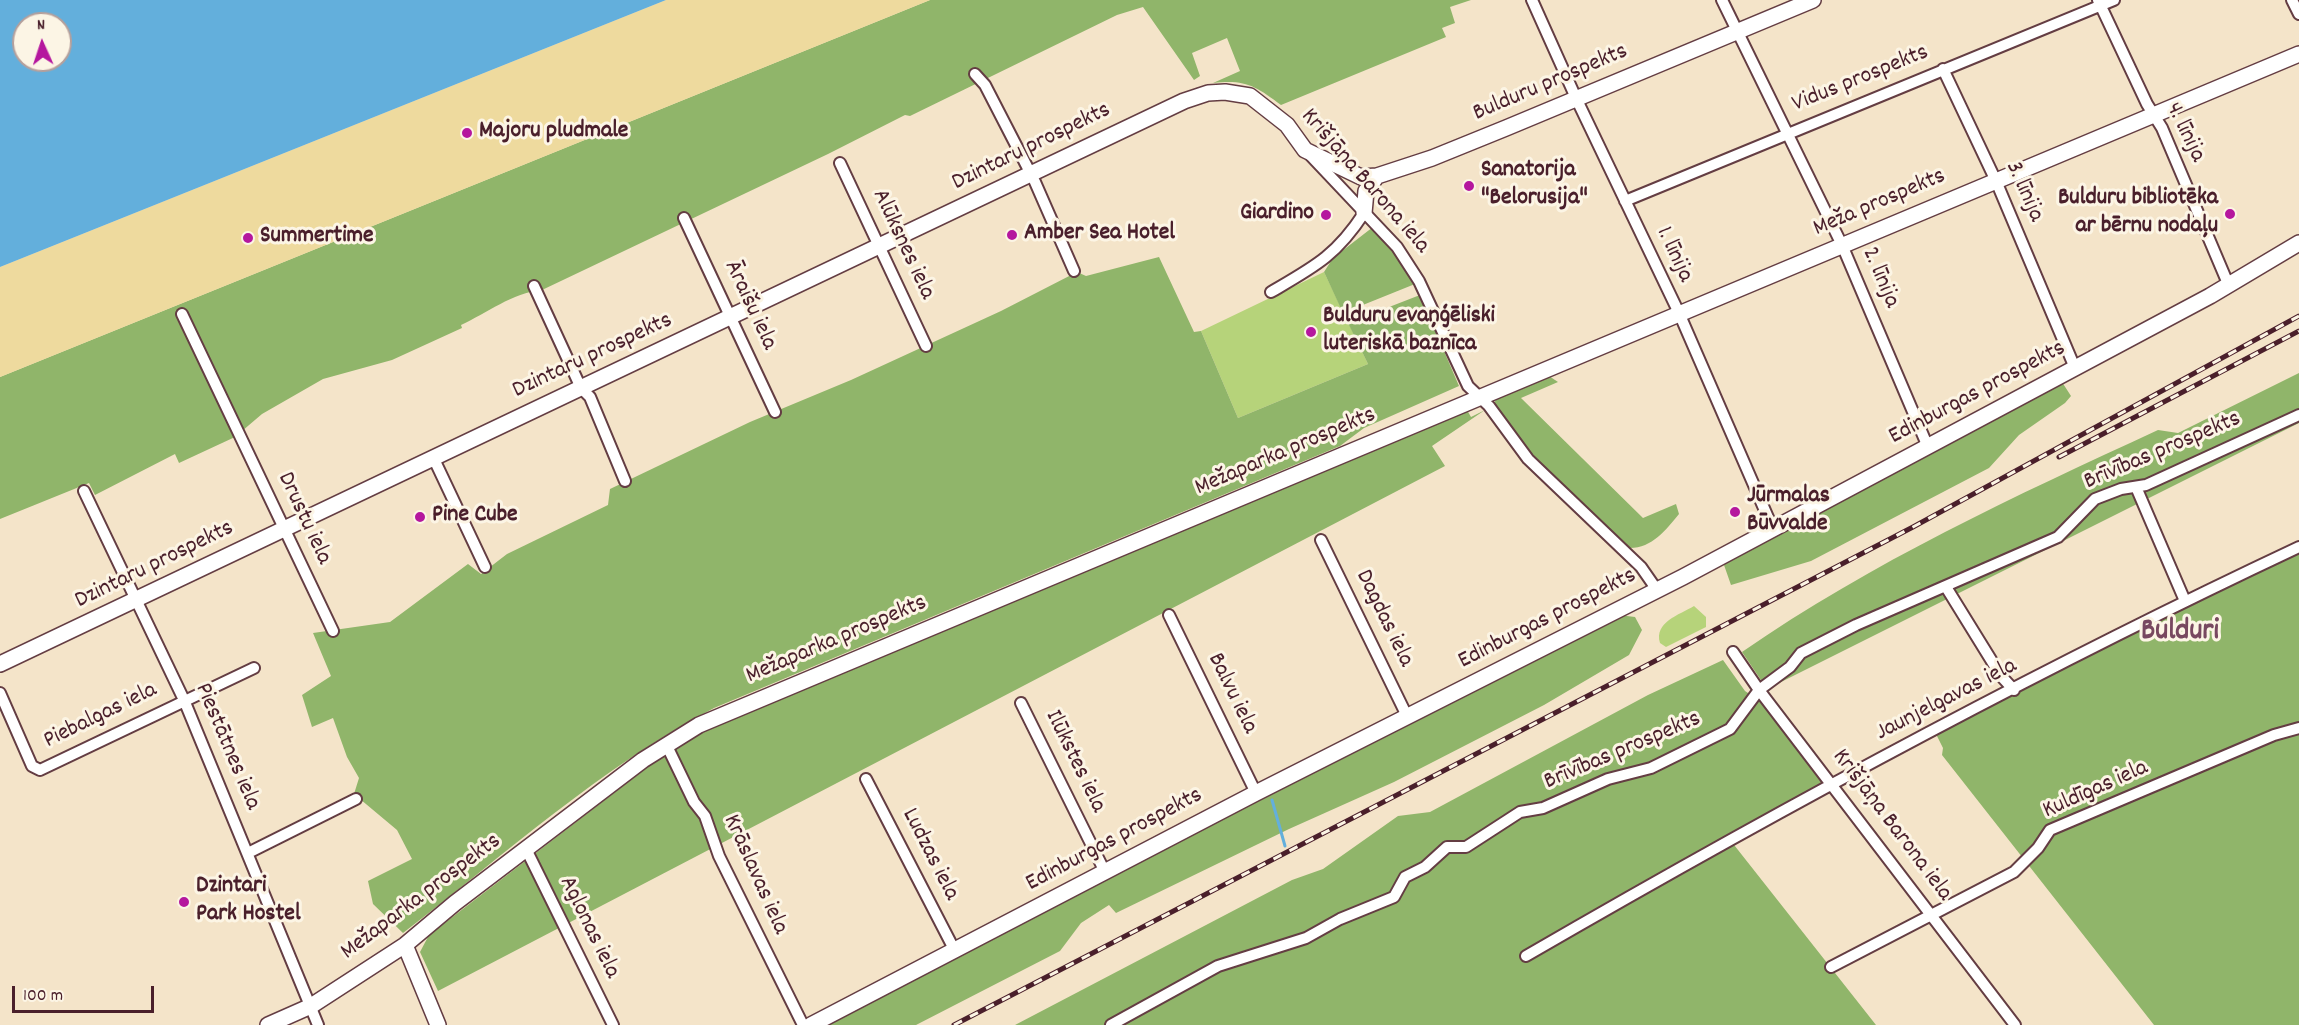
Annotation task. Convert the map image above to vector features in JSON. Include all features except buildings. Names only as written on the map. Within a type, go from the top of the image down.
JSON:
[{"type":"street","name":"1. līnija","points":[[1532,0],[1576,98],[1679,313],[1773,529]]},
{"type":"street","name":"2. līnija","points":[[1722,0],[1842,245],[1928,447]]},
{"type":"street","name":"Bulduru prospekts","points":[[1305,150],[1361,177],[1377,176],[1431,158],[1813,0]]},
{"type":"street","name":"Vidus prospekts","points":[[1625,201],[2100,3],[2114,0]]},
{"type":"street","points":[[2292,0],[2299,14]]},
{"type":"street","name":"4. līnija","points":[[2100,3],[2153,116],[2162,128],[2229,286]]},
{"type":"street","name":"Meža prospekts","points":[[1479,397],[2299,54]]},
{"type":"street","name":"3. līnija","points":[[1943,69],[1996,181],[2075,368]]},
{"type":"street","points":[[975,74],[985,85],[1074,271]]},
{"type":"street","name":"Krišjāņa Barona iela","points":[[1208,93],[1238,92],[1250,96],[1287,125],[1305,150],[1396,247],[1419,281],[1468,386],[1528,459],[1643,569],[1657,590]]},
{"type":"street","name":"Dzintaru prospekts","points":[[0,664],[1161,111],[1208,93]]},
{"type":"street","name":"Alūksnes iela","points":[[840,163],[926,346]]},
{"type":"street","points":[[1271,292],[1323,262],[1347,240],[1364,213],[1366,190],[1377,176]]},
{"type":"street","name":"Āraišu iela","points":[[684,218],[775,412]]},
{"type":"street","name":"Edinburgas prospekts","points":[[812,1025],[1256,793],[1773,529],[2229,286],[2299,243]]},
{"type":"street","points":[[534,286],[581,388],[590,397],[625,481]]},
{"type":"street","name":"Drustu iela","points":[[182,314],[333,631]]},
{"type":"street","name":"Mežaparka prospekts","points":[[268,1025],[311,1006],[405,945],[526,849],[666,744],[699,724],[1479,397]]},
{"type":"street","name":"Brīvības prospekts","points":[[1111,1025],[1218,966],[1306,938],[1340,919],[1394,897],[1405,877],[1425,867],[1446,848],[1466,847],[1520,812],[1543,808],[1608,779],[1651,768],[1730,729],[1759,690],[1790,667],[1802,652],[1856,625],[2058,537],[2081,510],[2095,499],[2190,467],[2299,415]]},
{"type":"street","points":[[433,457],[485,567]]},
{"type":"street","points":[[2136,487],[2185,601]]},
{"type":"street","name":"Piestātnes iela","points":[[84,491],[184,700],[318,1025]]},
{"type":"street","name":"Dagdas iela","points":[[1321,540],[1407,716]]},
{"type":"street","name":"Jaunjelgavas iela","points":[[1526,956],[1830,784],[2185,601],[2299,547]]},
{"type":"street","points":[[1946,587],[2001,676],[2014,690]]},
{"type":"street","name":"Balvu iela","points":[[1169,615],[1256,793]]},
{"type":"street","name":"Krišjāņa Barona iela","points":[[1733,652],[1830,784],[2015,1025]]},
{"type":"street","name":"Piebalgas iela","points":[[0,693],[32,766],[40,770],[254,668]]},
{"type":"street","name":"Ilūkstes iela","points":[[1021,703],[1105,872]]},
{"type":"street","name":"Kuldīgas iela","points":[[1831,967],[2014,872],[2038,848],[2050,830],[2274,735],[2299,728]]},
{"type":"street","name":"Krāslavas iela","points":[[666,744],[694,802],[705,816],[729,877],[803,1025]]},
{"type":"street","name":"Ludzas iela","points":[[866,779],[954,951]]},
{"type":"street","points":[[248,853],[356,799]]},
{"type":"street","name":"Aglonas iela","points":[[526,849],[613,1025]]},
{"type":"street","points":[[405,945],[438,1025]]},
{"type":"green space","points":[[930,0],[1471,0],[1450,7],[1455,23],[1442,28],[1446,37],[1281,105],[1250,85],[1234,82],[1213,83],[1240,71],[1227,38],[1192,53],[1200,76],[1194,80],[1143,7],[1117,15],[910,116],[905,115],[542,290],[510,299],[461,325],[462,328],[392,360],[323,379],[262,414],[235,437],[179,463],[175,454],[95,495],[89,483],[0,519],[0,377]]},
{"type":"green space","points":[[1373,227],[1403,264],[1415,284],[1343,313],[1324,272],[1333,258]]},
{"type":"green space","points":[[1159,257],[1194,332],[1201,331],[1238,418],[1368,364],[1348,323],[1420,295],[1459,386],[1364,428],[1340,446],[714,708],[672,731],[592,785],[403,933],[373,904],[368,881],[412,859],[397,830],[354,794],[359,778],[347,757],[333,718],[312,727],[302,695],[331,676],[313,633],[390,622],[468,564],[481,574],[507,554],[608,505],[610,489],[750,422],[851,380],[1001,311],[1077,272],[1086,276]]},
{"type":"green space","points":[[1324,272],[1368,364],[1238,418],[1201,331]]},
{"type":"green space","points":[[2299,373],[2299,423],[1767,689],[1742,652],[1791,619],[1945,532],[2158,430],[2178,433]]},
{"type":"green space","points":[[1549,376],[1558,382],[1521,398],[1643,518],[1676,504],[1679,514],[1664,532],[1652,541],[1630,548],[1533,459],[1494,404],[1496,399]]},
{"type":"green space","points":[[2060,379],[2071,396],[2065,403],[2019,435],[1989,468],[1811,561],[1731,585],[1724,565],[1727,560]]},
{"type":"green space","points":[[1467,410],[1471,417],[1485,410],[1432,446],[1445,466],[438,991],[420,952],[429,935],[666,753],[733,716]]},
{"type":"green space","points":[[2299,547],[2299,1025],[2154,1025],[1942,755],[1943,748],[1936,734],[2014,690]]},
{"type":"green space","points":[[1694,606],[1706,617],[1706,627],[1666,647],[1660,643],[1659,636],[1664,624]]},
{"type":"green space","points":[[1619,615],[1635,617],[1642,630],[1629,655],[1544,705],[1394,782],[1289,829],[1116,913],[1109,905],[1081,923],[1060,951],[916,1025],[826,1025],[1089,886]]},
{"type":"green space","points":[[1723,660],[1745,691],[1754,697],[1759,690],[1823,782],[1727,836],[1876,1025],[1015,1025],[1292,880],[1323,869],[1398,816],[1430,812],[1648,695]]},
{"type":"sand","name":"Majoru pludmale","points":[[666,0],[930,0],[0,377],[0,267]]},
{"type":"water","points":[[0,0],[666,0],[0,267]]},
{"type":"waterway","points":[[1272,800],[1285,846]]},
{"type":"railway","points":[[954,1025],[1913,527],[2299,316]]},
{"type":"railway","points":[[2059,457],[2299,331]]},
{"type":"place","name":"Majoru pludmale","points":[[467,133]]},
{"type":"place","name":"Sanatorija \"Belorusija\"","points":[[1469,186]]},
{"type":"place","name":"Bulduru bibliotēka ar bērnu nodaļu","points":[[2230,214]]},
{"type":"place","name":"Giardino","points":[[1326,215]]},
{"type":"place","name":"Amber Sea Hotel","points":[[1012,235]]},
{"type":"place","name":"Summertime","points":[[248,238]]},
{"type":"place","name":"Bulduru evaņģēliski luteriskā baznīca","points":[[1311,332]]},
{"type":"place","name":"Jūrmalas Būvvalde","points":[[1735,512]]},
{"type":"place","name":"Pine Cube","points":[[420,517]]},
{"type":"place","name":"Dzintari Park Hostel","points":[[184,902]]},
{"type":"district","name":"Bulduri","points":[[2180,634]]}]
